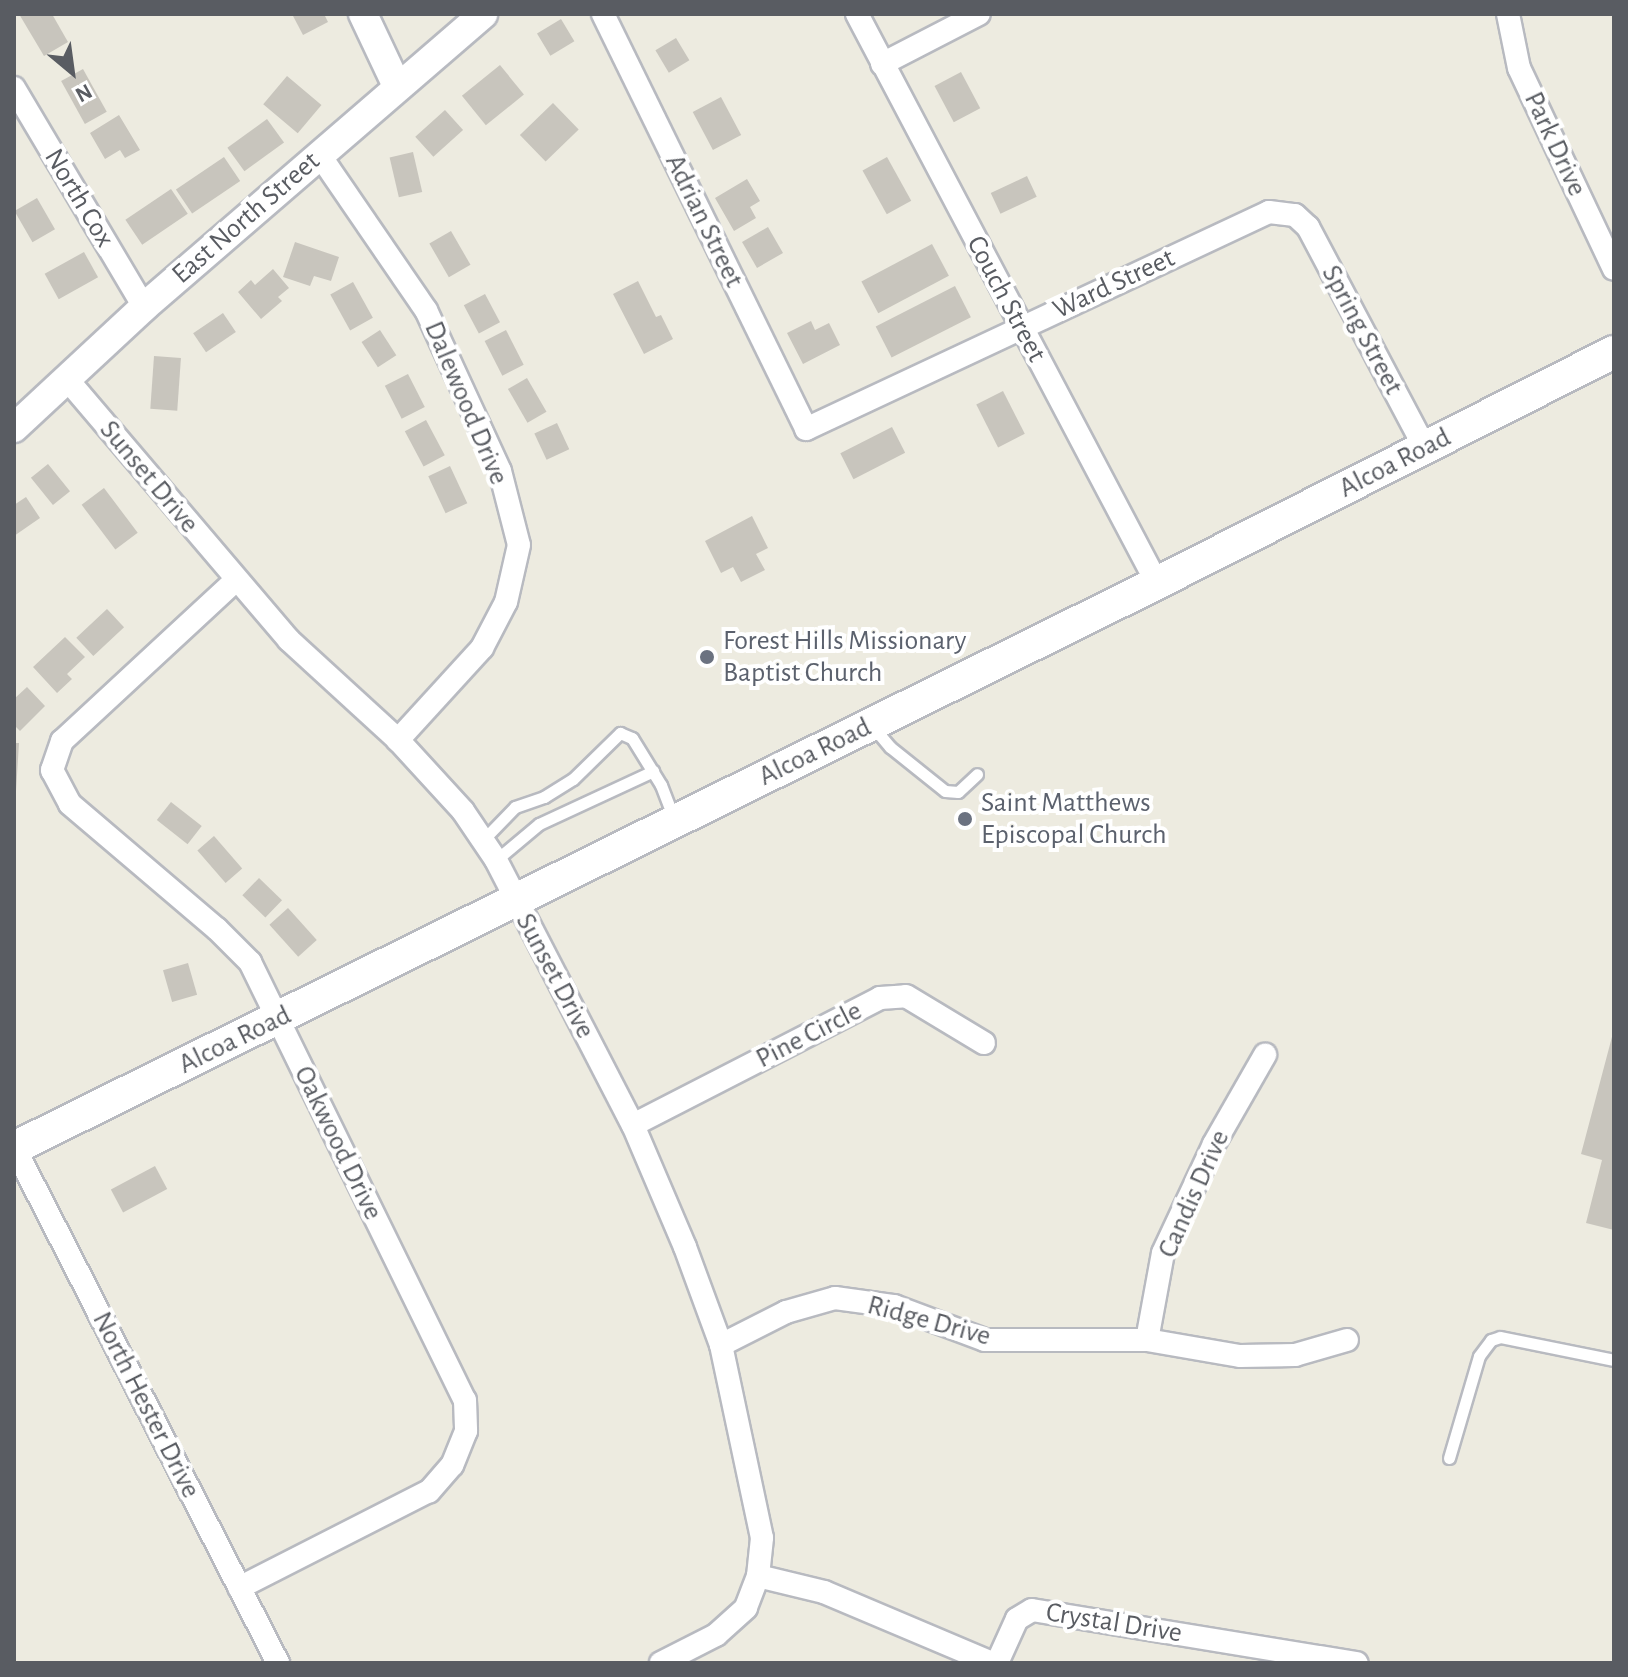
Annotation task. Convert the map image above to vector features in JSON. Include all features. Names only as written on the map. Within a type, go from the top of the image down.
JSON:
[{"type":"main road","name":"Alcoa Road","points":[[14,1148],[1157,583],[1614,352]]},
{"type":"street","points":[[363,14],[397,86]]},
{"type":"street","name":"East North Street","points":[[14,428],[144,307],[483,14]]},
{"type":"street","name":"Adrian Street","points":[[603,14],[806,429]]},
{"type":"street","name":"Couch Street","points":[[857,14],[1157,583]]},
{"type":"street","points":[[882,64],[979,14]]},
{"type":"street","name":"Park Drive","points":[[1508,14],[1519,68],[1614,269]]},
{"type":"street","name":"North Cox","points":[[14,88],[144,307]]},
{"type":"street","name":"Dalewood Drive","points":[[319,154],[426,310],[500,471],[519,545],[506,602],[482,648],[398,740]]},
{"type":"street","name":"Ward Street","points":[[806,429],[1269,212],[1295,215]]},
{"type":"street","name":"Spring Street","points":[[1295,215],[1308,227],[1425,448]]},
{"type":"street","name":"Sunset Drive","points":[[66,378],[289,640],[398,740],[463,811],[496,860],[633,1125],[685,1247],[721,1345],[762,1538],[758,1576],[746,1608],[716,1635],[661,1663]]},
{"type":"street","name":"Oakwood Drive","points":[[236,580],[62,741],[52,770],[70,804],[217,929],[250,962],[465,1400],[466,1431],[452,1465],[429,1491],[239,1588]]},
{"type":"street","name":"Pine Circle","points":[[633,1125],[880,998],[906,996],[984,1043]]},
{"type":"street","name":"Candis Drive","points":[[1147,1340],[1163,1253],[1214,1144],[1265,1055]]},
{"type":"street","name":"North Hester Drive","points":[[14,1148],[278,1663]]},
{"type":"street","name":"Ridge Drive","points":[[721,1345],[786,1312],[835,1298],[894,1306],[985,1340],[1147,1340],[1240,1356],[1295,1355],[1347,1340]]},
{"type":"street","points":[[758,1576],[824,1592],[994,1663]]},
{"type":"street","name":"Crystal Drive","points":[[994,1663],[1017,1619],[1032,1610],[1357,1663]]},
{"type":"lane","points":[[871,724],[890,747],[945,791],[958,792],[977,774]]},
{"type":"lane","points":[[483,840],[515,807],[544,797],[573,779],[620,733],[632,738],[653,771],[675,821]]},
{"type":"lane","points":[[496,860],[539,824],[653,771]]},
{"type":"lane","points":[[1449,1458],[1479,1356],[1491,1340],[1500,1337],[1614,1360]]},
{"type":"building","points":[[19,14],[52,14],[68,42],[44,56]]},
{"type":"building","points":[[292,14],[324,14],[328,22],[303,35]]},
{"type":"building","points":[[561,19],[574,41],[550,56],[537,33]]},
{"type":"building","points":[[676,38],[689,60],[669,73],[655,50]]},
{"type":"building","points":[[500,65],[524,95],[486,125],[462,96]]},
{"type":"building","points":[[83,69],[107,112],[85,124],[61,81]]},
{"type":"building","points":[[961,72],[980,108],[954,122],[935,86]]},
{"type":"building","points":[[287,76],[321,105],[298,133],[263,104]]},
{"type":"building","points":[[721,97],[741,135],[713,150],[693,112]]},
{"type":"building","points":[[553,103],[579,130],[546,162],[520,135]]},
{"type":"building","points":[[445,110],[463,130],[433,157],[415,137]]},
{"type":"building","points":[[119,115],[140,150],[125,158],[120,150],[105,159],[90,133]]},
{"type":"building","points":[[267,119],[284,142],[244,171],[227,148]]},
{"type":"building","points":[[413,152],[422,192],[399,197],[390,157]]},
{"type":"building","points":[[224,157],[240,181],[192,213],[176,189]]},
{"type":"building","points":[[887,157],[911,201],[887,214],[863,171]]},
{"type":"building","points":[[1027,176],[1037,197],[1000,214],[991,193]]},
{"type":"building","points":[[747,179],[760,201],[750,207],[756,218],[734,231],[715,198]]},
{"type":"building","points":[[171,189],[188,214],[142,245],[125,220]]},
{"type":"building","points":[[37,198],[55,229],[32,242],[14,211]]},
{"type":"building","points":[[768,227],[783,253],[757,268],[742,242]]},
{"type":"building","points":[[451,231],[470,265],[449,277],[429,244]]},
{"type":"building","points":[[295,242],[339,257],[331,281],[314,276],[310,286],[283,277]]},
{"type":"building","points":[[932,244],[949,276],[878,313],[861,282]]},
{"type":"building","points":[[84,252],[98,277],[59,299],[45,274]]},
{"type":"building","points":[[273,269],[289,288],[278,297],[282,301],[261,319],[238,292],[251,280],[255,285]]},
{"type":"building","points":[[638,281],[656,317],[661,315],[673,339],[644,354],[613,294]]},
{"type":"building","points":[[353,282],[373,318],[350,330],[330,295]]},
{"type":"building","points":[[955,286],[971,317],[892,358],[876,326]]},
{"type":"building","points":[[485,294],[500,322],[479,334],[464,305]]},
{"type":"building","points":[[223,313],[236,332],[206,352],[193,333]]},
{"type":"building","points":[[811,321],[815,330],[829,323],[840,345],[803,364],[787,333]]},
{"type":"building","points":[[380,330],[396,355],[378,367],[362,342]]},
{"type":"building","points":[[506,330],[524,365],[502,376],[485,341]]},
{"type":"building","points":[[154,356],[181,358],[177,411],[150,409]]},
{"type":"building","points":[[408,374],[425,407],[402,419],[385,386]]},
{"type":"building","points":[[527,378],[546,412],[527,423],[508,389]]},
{"type":"building","points":[[1003,391],[1025,434],[998,447],[976,405]]},
{"type":"building","points":[[426,420],[445,455],[424,467],[405,431]]},
{"type":"building","points":[[557,423],[569,449],[547,460],[534,434]]},
{"type":"building","points":[[892,427],[905,453],[853,479],[840,453]]},
{"type":"building","points":[[48,464],[70,491],[53,505],[31,478]]},
{"type":"building","points":[[450,466],[467,503],[446,513],[428,476]]},
{"type":"building","points":[[104,488],[138,533],[115,550],[82,505]]},
{"type":"building","points":[[26,497],[40,518],[14,536],[14,505]]},
{"type":"building","points":[[752,516],[768,548],[756,554],[765,570],[741,582],[733,567],[721,573],[705,541]]},
{"type":"building","points":[[107,609],[124,627],[93,656],[76,638]]},
{"type":"building","points":[[65,637],[85,657],[67,674],[72,679],[57,693],[33,667]]},
{"type":"building","points":[[27,687],[45,706],[20,731],[14,725],[14,699]]},
{"type":"building","points":[[14,743],[19,743],[16,791],[14,791]]},
{"type":"building","points":[[171,802],[202,826],[188,844],[157,820]]},
{"type":"building","points":[[214,836],[242,868],[226,883],[197,850]]},
{"type":"building","points":[[259,878],[282,900],[265,917],[242,895]]},
{"type":"building","points":[[288,908],[317,940],[298,957],[269,925]]},
{"type":"building","points":[[188,963],[197,995],[172,1002],[163,970]]},
{"type":"building","points":[[1613,1033],[1614,1230],[1586,1223],[1602,1160],[1581,1154]]},
{"type":"building","points":[[155,1166],[167,1189],[123,1212],[111,1189]]},
{"type":"place","name":"Forest Hills Missionary Baptist Church","points":[[707,657]]},
{"type":"place","name":"Saint Matthews Episcopal Church","points":[[965,819]]}]
